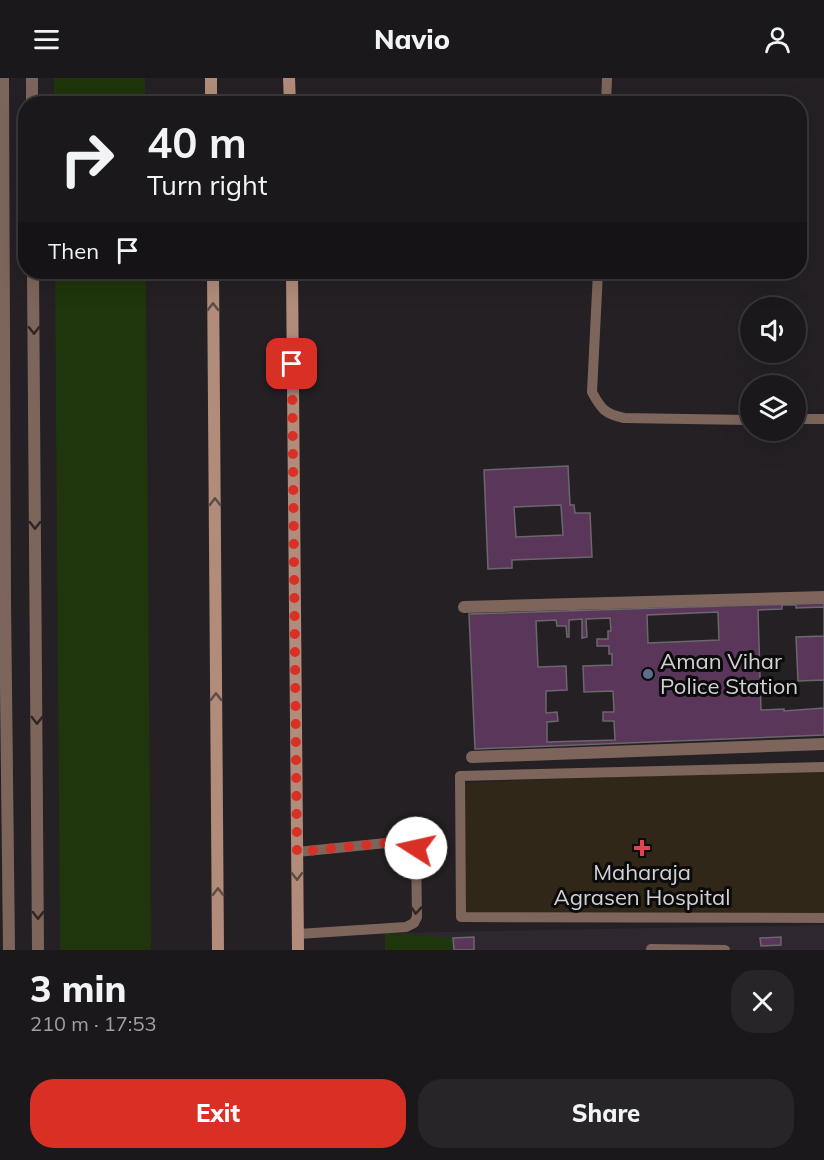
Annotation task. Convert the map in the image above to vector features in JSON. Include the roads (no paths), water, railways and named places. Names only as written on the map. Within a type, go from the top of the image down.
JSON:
[{"type":"street","points":[[3,78],[2,600],[4,889],[9,950]]},
{"type":"street","points":[[32,78],[32,96]]},
{"type":"street","points":[[211,78],[212,96]]},
{"type":"street","points":[[289,78],[290,96]]},
{"type":"street","points":[[33,279],[38,950]]},
{"type":"street","points":[[213,279],[218,950]]},
{"type":"street","points":[[292,279],[298,950]]},
{"type":"street","points":[[465,607],[824,597]]},
{"type":"street","points":[[472,757],[824,744]]},
{"type":"lane","points":[[606,96],[607,78]]},
{"type":"lane","points":[[598,279],[592,392],[600,406],[609,415],[624,418],[740,420]]},
{"type":"lane","points":[[806,419],[824,419]]},
{"type":"lane","points":[[824,767],[460,776],[461,917],[824,918]]},
{"type":"lane","points":[[297,852],[412,842],[416,848],[417,916],[414,923],[406,927],[298,934]]},
{"type":"lane","points":[[651,949],[725,950]]},
{"type":"place","name":"Aman Vihar Police Station","points":[[648,674]]},
{"type":"place","name":"Maharaja Agrasen Hospital","points":[[642,848]]}]
